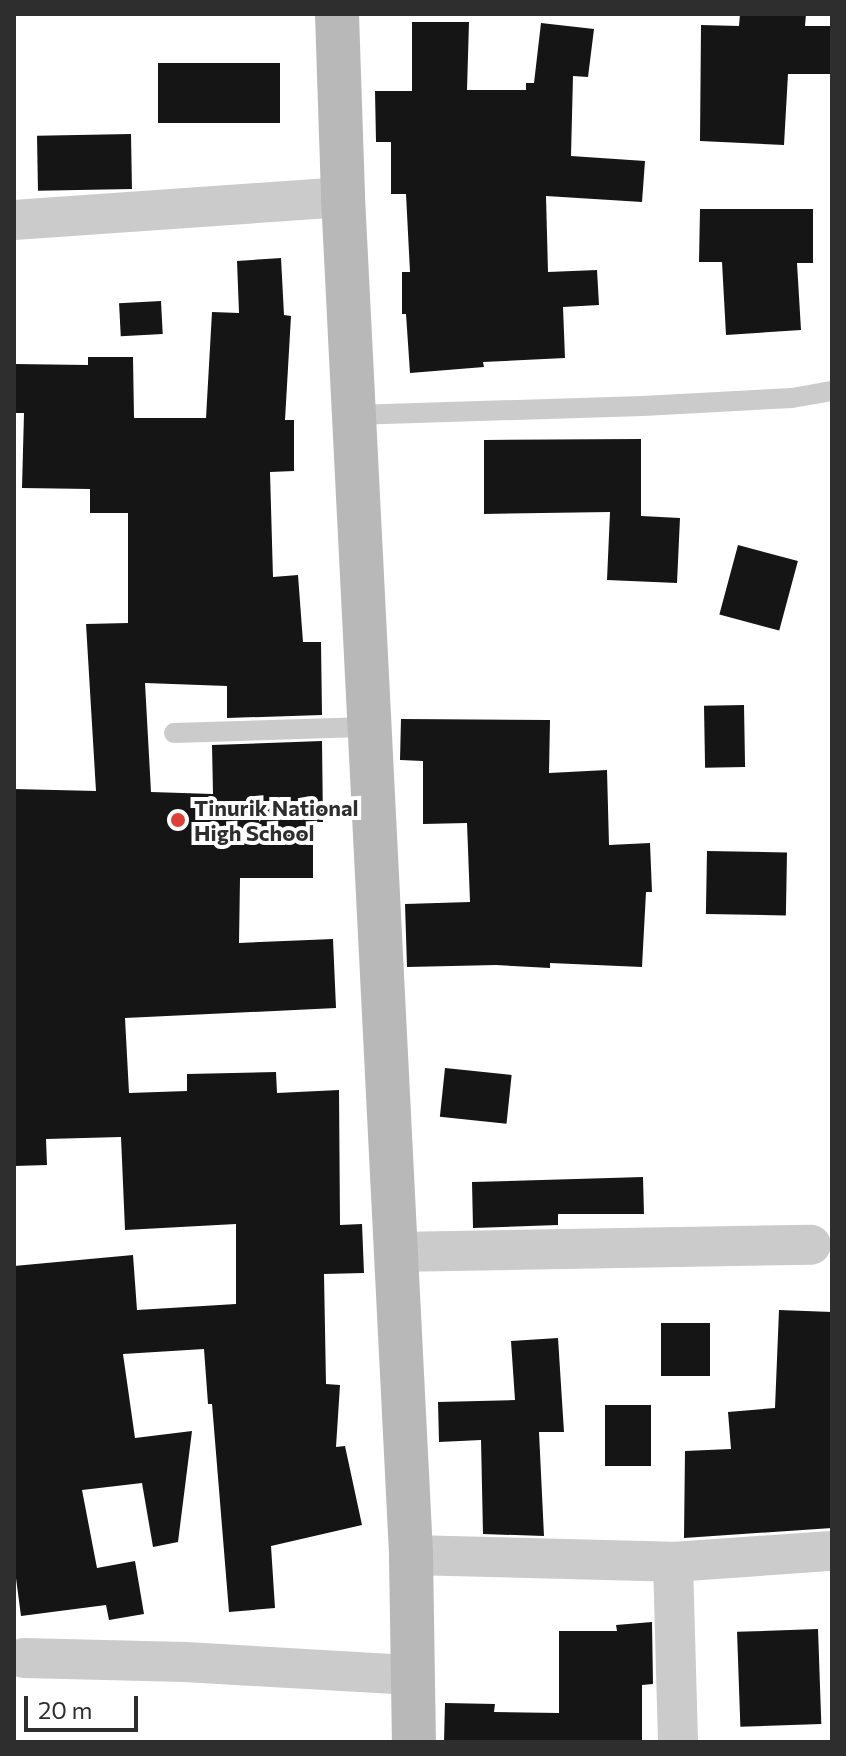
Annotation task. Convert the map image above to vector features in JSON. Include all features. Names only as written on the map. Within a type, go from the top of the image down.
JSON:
[{"type":"street","points":[[337,14],[343,197],[411,1555],[414,1742]]},
{"type":"street","points":[[14,220],[343,197]]},
{"type":"street","points":[[395,1252],[811,1245]]},
{"type":"street","points":[[411,1555],[673,1562],[832,1551]]},
{"type":"street","points":[[673,1562],[678,1742]]},
{"type":"street","points":[[24,1658],[185,1662],[413,1675]]},
{"type":"lane","points":[[354,415],[643,406],[792,398],[832,391]]},
{"type":"lane","points":[[174,733],[369,727]]},
{"type":"building","points":[[740,14],[806,14],[805,26],[832,26],[832,74],[788,74],[784,145],[700,141],[701,25],[739,26]]},
{"type":"building","points":[[412,22],[469,22],[467,90],[526,90],[526,83],[534,83],[541,23],[594,29],[588,77],[573,76],[571,156],[645,161],[642,202],[546,196],[548,272],[597,270],[599,305],[563,307],[565,358],[483,362],[484,367],[410,373],[406,314],[402,314],[402,272],[410,272],[406,194],[391,194],[391,142],[376,142],[375,91],[412,91]]},
{"type":"building","points":[[158,63],[280,63],[280,123],[158,123]]},
{"type":"building","points":[[131,134],[132,189],[38,191],[37,136]]},
{"type":"building","points":[[700,209],[813,209],[813,263],[797,263],[801,330],[726,335],[722,262],[699,262]]},
{"type":"building","points":[[281,258],[284,315],[291,316],[285,420],[294,420],[294,471],[270,472],[273,577],[298,575],[303,642],[321,642],[322,715],[227,718],[227,686],[145,683],[151,792],[213,794],[212,745],[322,741],[323,822],[313,822],[313,878],[240,878],[239,943],[333,939],[336,1008],[125,1018],[129,1093],[187,1091],[187,1074],[276,1072],[277,1093],[339,1090],[340,1225],[362,1224],[364,1273],[324,1274],[326,1384],[340,1385],[336,1447],[345,1446],[362,1525],[271,1546],[275,1608],[229,1612],[212,1404],[208,1404],[204,1349],[123,1354],[135,1438],[192,1431],[178,1542],[153,1547],[142,1483],[82,1490],[97,1568],[135,1561],[144,1614],[109,1620],[106,1605],[21,1616],[14,1563],[14,1266],[133,1255],[137,1310],[236,1304],[236,1224],[125,1230],[121,1137],[46,1139],[47,1165],[14,1166],[14,789],[96,791],[86,624],[128,623],[128,513],[90,513],[90,489],[22,488],[24,413],[14,413],[14,364],[88,365],[88,357],[133,357],[134,418],[206,418],[212,312],[239,313],[237,261]]},
{"type":"building","points":[[161,301],[163,334],[121,336],[119,303]]},
{"type":"building","points":[[641,439],[641,516],[680,518],[677,583],[607,580],[610,512],[484,514],[484,440]]},
{"type":"building","points":[[738,545],[798,561],[779,631],[719,615]]},
{"type":"building","points":[[744,705],[745,767],[705,768],[704,706]]},
{"type":"building","points":[[401,719],[550,720],[549,773],[607,770],[609,845],[650,843],[652,892],[646,892],[642,967],[550,963],[550,968],[496,965],[407,967],[405,904],[470,902],[467,823],[423,824],[423,761],[400,760]]},
{"type":"building","points":[[707,851],[787,852],[786,915],[706,914]]},
{"type":"building","points":[[445,1068],[512,1075],[507,1124],[440,1117]]},
{"type":"building","points":[[643,1177],[644,1214],[558,1214],[558,1225],[473,1228],[472,1182]]},
{"type":"building","points":[[779,1310],[832,1312],[832,1528],[684,1538],[685,1451],[731,1449],[728,1412],[775,1408]]},
{"type":"building","points":[[661,1323],[710,1323],[710,1376],[661,1376]]},
{"type":"building","points":[[558,1338],[564,1432],[539,1432],[544,1536],[483,1534],[481,1440],[439,1442],[438,1402],[515,1400],[511,1341]]},
{"type":"building","points":[[605,1405],[651,1405],[651,1466],[605,1466]]},
{"type":"building","points":[[652,1622],[653,1684],[642,1685],[642,1742],[444,1742],[445,1703],[495,1704],[494,1712],[559,1713],[559,1631],[617,1631],[616,1625]]},
{"type":"building","points":[[818,1629],[821,1724],[740,1727],[737,1632]]},
{"type":"place","name":"Tinurik National High School","points":[[178,820]]}]
